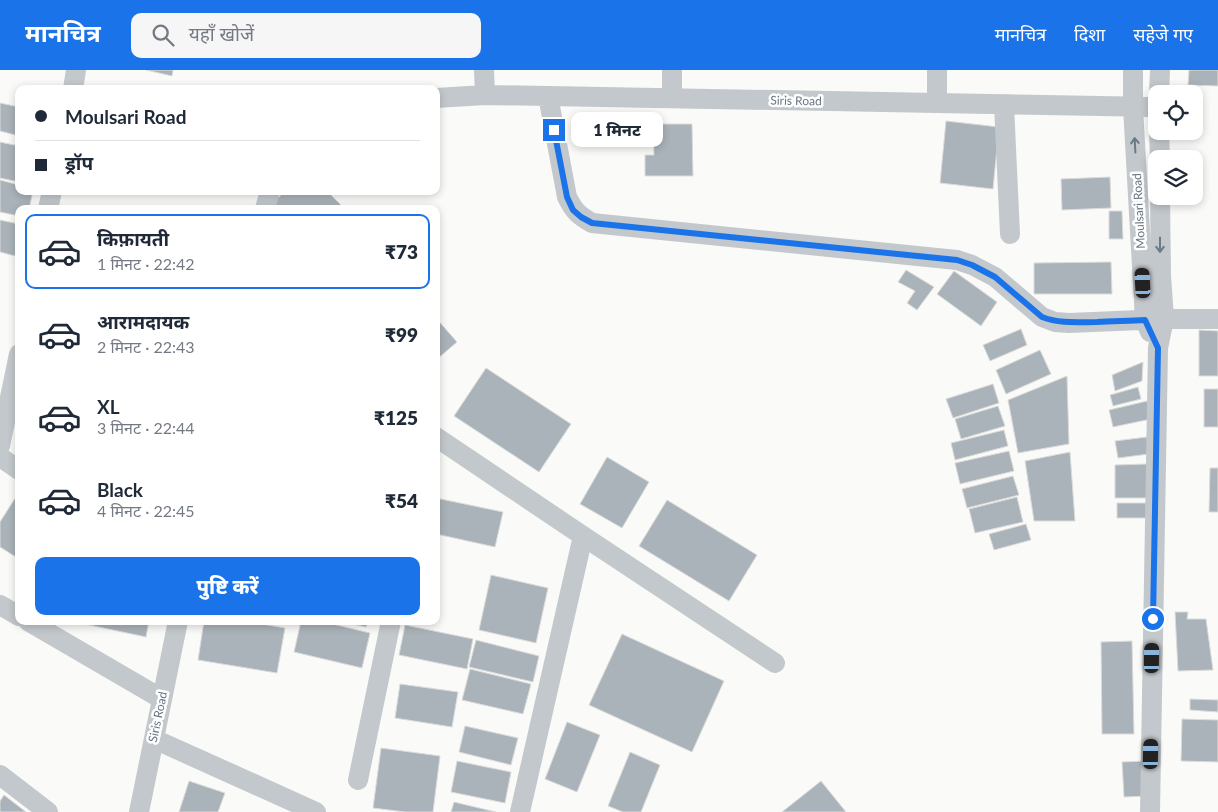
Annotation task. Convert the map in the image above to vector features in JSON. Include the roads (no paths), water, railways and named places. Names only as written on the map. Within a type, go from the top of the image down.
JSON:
[{"type":"street","points":[[74,85],[76,70]]},
{"type":"street","points":[[484,70],[485,95]]},
{"type":"street","points":[[672,70],[672,98]]},
{"type":"street","points":[[936,70],[937,104]]},
{"type":"street","name":"Moulsari Road","points":[[1133,70],[1133,107],[1158,348],[1150,812]]},
{"type":"street","points":[[1159,85],[1160,70]]},
{"type":"street","name":"Siris Road","points":[[440,98],[485,95],[1148,107]]},
{"type":"street","points":[[548,96],[567,197],[573,210],[592,223],[957,260],[972,265],[995,277],[1042,317],[1055,322],[1218,319]]},
{"type":"street","points":[[1004,105],[1010,234]]},
{"type":"street","name":"Moulsari Road","points":[[1154,319],[1161,275],[1160,205]]},
{"type":"street","points":[[0,446],[15,373]]},
{"type":"street","points":[[440,440],[775,663]]},
{"type":"street","points":[[0,457],[15,467]]},
{"type":"street","points":[[520,812],[583,536]]},
{"type":"street","points":[[0,605],[15,614]]},
{"type":"street","points":[[35,625],[162,699]]},
{"type":"street","name":"Siris Road","points":[[139,812],[177,625]]},
{"type":"street","points":[[358,780],[390,625]]},
{"type":"street","points":[[154,739],[316,812]]},
{"type":"street","points":[[0,775],[48,812]]}]
